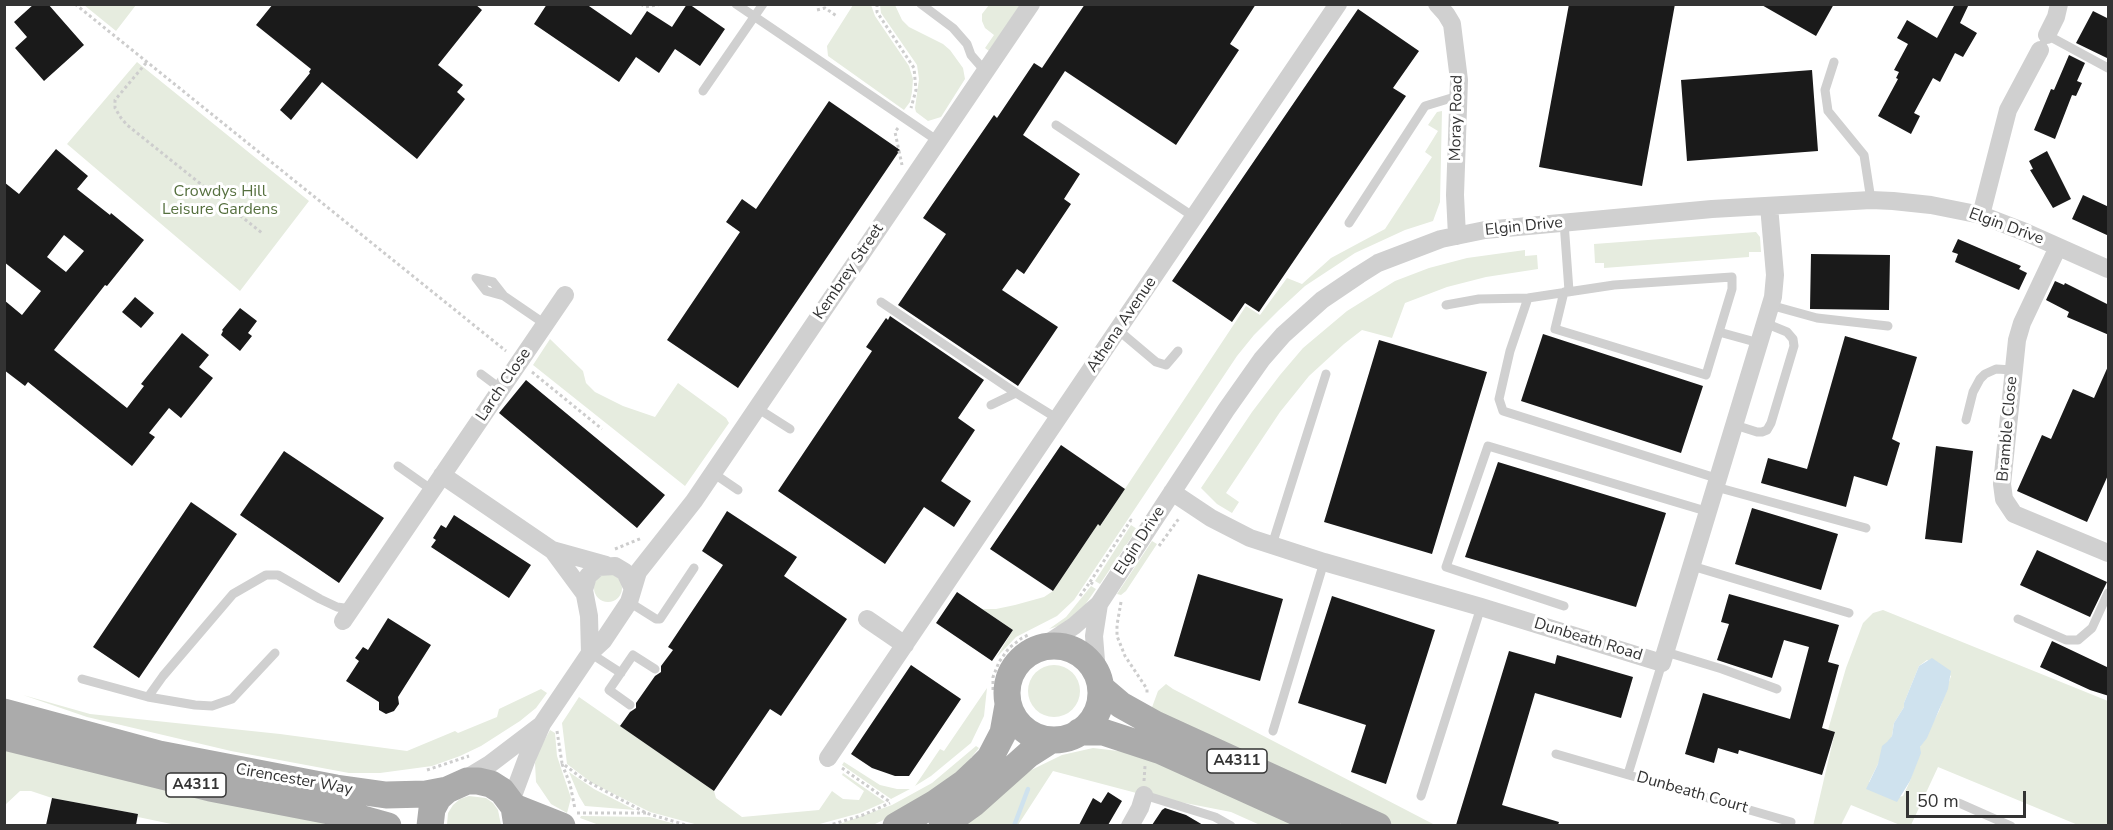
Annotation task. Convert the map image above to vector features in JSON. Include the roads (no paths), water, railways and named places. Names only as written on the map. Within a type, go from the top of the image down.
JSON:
[{"type":"main road","name":"A4311","points":[[1039,639],[1074,650],[1089,661],[1099,681],[1121,705],[1155,724],[1378,825]]},
{"type":"main road","points":[[893,814],[934,804],[964,783],[990,758],[1003,733],[1000,700],[1007,688],[1013,668],[1039,639]]},
{"type":"main road","points":[[1079,732],[1090,723],[1096,714],[1101,699],[1099,681]]},
{"type":"main road","points":[[1000,700],[1024,729],[1036,737],[1051,740]]},
{"type":"main road","name":"Cirencester Way","points":[[4,712],[159,754],[336,788],[386,795],[426,794],[451,787]]},
{"type":"main road","name":"A4311","points":[[942,825],[974,803],[1029,754],[1051,740],[1067,738],[1079,732],[1103,732],[1161,751],[1326,825]]},
{"type":"main road","name":"Cirencester Way","points":[[4,736],[210,788],[317,808],[388,825]]},
{"type":"main road","name":"A4311","points":[[451,787],[467,781],[491,784],[502,791],[514,811],[570,818]]},
{"type":"main road","points":[[430,825],[432,809],[438,798],[451,787]]},
{"type":"street","name":"Kembrey Street","points":[[514,811],[526,758],[542,724],[590,653],[603,641],[629,598],[638,572],[683,517],[1031,4]]},
{"type":"street","name":"Athena Avenue","points":[[828,758],[1338,4]]},
{"type":"street","points":[[1981,215],[2008,110],[2056,17],[2059,4]]},
{"type":"street","name":"Moray Road","points":[[1445,8],[1455,37],[1458,96],[1455,203],[1457,236]]},
{"type":"street","name":"Elgin Drive","points":[[1099,681],[1094,636],[1109,600],[1172,492],[1262,359],[1282,335],[1342,285],[1378,263],[1441,239],[1485,230],[1712,209],[1871,200],[1930,205],[1981,215],[2109,269]]},
{"type":"street","name":"Dunbeath Road","points":[[1172,492],[1209,523],[1272,545],[1481,607],[1664,657],[1770,305],[1775,275],[1769,206]]},
{"type":"street","name":"Bramble Close","points":[[2058,247],[2022,323],[2017,340],[2002,484],[2004,500],[2014,514],[2109,553]]},
{"type":"street","name":"Larch Close","points":[[347,615],[565,295]]},
{"type":"street","points":[[437,483],[552,550],[618,567],[625,572],[629,598],[614,613],[601,613],[591,606],[552,550]]},
{"type":"street","name":"Kembrey Street","points":[[586,597],[585,581],[591,572],[644,552],[665,539]]},
{"type":"street","points":[[586,597],[590,653]]},
{"type":"street","name":"Elgin Drive","points":[[1039,639],[1074,626],[1109,600]]},
{"type":"street","points":[[867,619],[905,645]]},
{"type":"street","name":"Kembrey Street","points":[[451,787],[490,764],[542,724]]},
{"type":"street","points":[[1130,825],[1140,808],[1144,795]]},
{"type":"lane","points":[[735,4],[938,141]]},
{"type":"lane","points":[[703,91],[763,4]]},
{"type":"lane","points":[[921,4],[953,28],[985,71]]},
{"type":"lane","points":[[2043,42],[2109,68]]},
{"type":"lane","points":[[1834,62],[1825,90],[1828,111],[1864,155],[1871,200]]},
{"type":"lane","points":[[1349,223],[1425,106],[1458,96]]},
{"type":"lane","points":[[1056,125],[1194,217]]},
{"type":"lane","points":[[1446,305],[1479,299],[1527,298],[1567,292],[1614,285],[1732,277],[1732,289],[1706,375],[1555,329],[1567,292],[1564,222]]},
{"type":"lane","points":[[504,296],[546,324]]},
{"type":"lane","points":[[1527,298],[1510,351],[1499,399],[1503,411],[1717,483],[1866,528]]},
{"type":"lane","points":[[882,302],[1058,419]]},
{"type":"lane","points":[[1770,305],[1817,318],[1888,326]]},
{"type":"lane","points":[[1735,425],[1757,432],[1767,430],[1794,346],[1793,339],[1786,332],[1765,323]]},
{"type":"lane","points":[[1118,330],[1156,362],[1166,365],[1178,351]]},
{"type":"lane","points":[[1719,332],[1759,343]]},
{"type":"lane","points":[[1966,420],[1973,392],[1980,379],[1996,369],[2013,370]]},
{"type":"lane","points":[[481,374],[501,389]]},
{"type":"lane","points":[[1272,545],[1326,374]]},
{"type":"lane","points":[[991,405],[1016,393]]},
{"type":"lane","points":[[757,408],[790,429]]},
{"type":"lane","points":[[1564,606],[1446,567],[1488,446],[1709,512]]},
{"type":"lane","points":[[398,466],[437,483]]},
{"type":"lane","points":[[713,473],[738,490]]},
{"type":"lane","points":[[1273,731],[1324,562]]},
{"type":"lane","points":[[1692,566],[1849,613]]},
{"type":"lane","points":[[629,598],[656,619],[660,619],[694,568]]},
{"type":"lane","points":[[148,697],[233,594],[266,575],[278,574],[347,615]]},
{"type":"lane","points":[[2018,619],[2066,640],[2078,640],[2092,628],[2109,593]]},
{"type":"lane","points":[[1420,796],[1481,607]]},
{"type":"lane","points":[[82,678],[148,697],[212,706],[232,699],[275,653]]},
{"type":"lane","points":[[590,653],[621,673]]},
{"type":"lane","points":[[630,705],[609,690],[633,655],[654,669]]},
{"type":"lane","points":[[1664,657],[1778,689]]},
{"type":"lane","name":"Dunbeath Court","points":[[1628,774],[1664,657]]},
{"type":"lane","name":"Dunbeath Court","points":[[1556,754],[1791,822]]},
{"type":"lane","points":[[1144,795],[1215,817],[1231,825]]},
{"type":"lane","points":[[1959,803],[2011,825]]},
{"type":"water","points":[[1932,658],[1951,671],[1948,689],[1927,738],[1920,747],[1921,753],[1910,781],[1897,802],[1866,789],[1878,764],[1882,746],[1892,736],[1894,723],[1904,707],[1919,666]]},
{"type":"waterway","points":[[1014,826],[1028,789]]},
{"type":"park label","name":"Crowdys Hill Leisure Gardens","points":[[220,201]]}]
